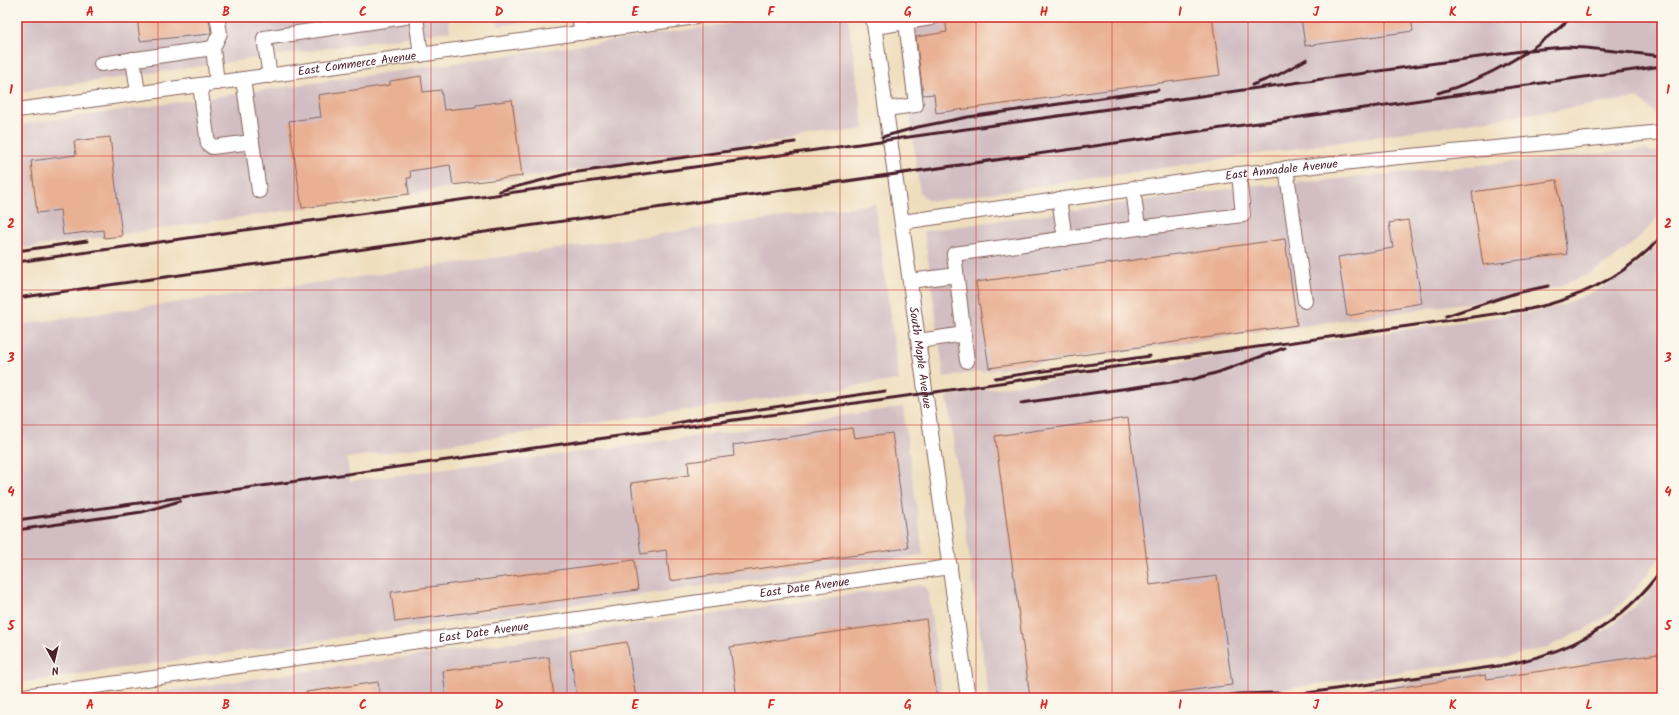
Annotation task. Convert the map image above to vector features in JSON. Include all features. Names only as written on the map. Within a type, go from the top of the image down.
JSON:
[{"type":"street","points":[[217,83],[213,48],[220,33],[218,17]]},
{"type":"street","points":[[270,76],[264,38],[405,17]]},
{"type":"street","points":[[416,17],[422,55]]},
{"type":"street","points":[[579,17],[582,33]]},
{"type":"street","name":"East Commerce Avenue","points":[[17,110],[696,17]]},
{"type":"street","points":[[874,22],[906,22],[931,18]]},
{"type":"street","name":"South Maple Avenue","points":[[874,22],[968,698]]},
{"type":"street","points":[[886,109],[916,105],[906,22]]},
{"type":"street","points":[[101,64],[213,48]]},
{"type":"street","points":[[133,59],[138,94]]},
{"type":"street","points":[[243,79],[258,191]]},
{"type":"street","points":[[200,85],[208,144],[212,147],[252,142]]},
{"type":"street","name":"East Annadale Avenue","points":[[902,222],[1133,188],[1286,168],[1662,132]]},
{"type":"street","points":[[1286,168],[1305,301]]},
{"type":"street","points":[[968,361],[954,254],[1138,228],[1243,216],[1239,174]]},
{"type":"street","points":[[1133,188],[1138,228]]},
{"type":"street","points":[[1059,199],[1065,239]]},
{"type":"street","points":[[910,281],[956,275]]},
{"type":"street","points":[[919,341],[964,334]]},
{"type":"street","name":"East Date Avenue","points":[[17,697],[950,567]]},
{"type":"shaded area","points":[[17,17],[448,17],[450,31],[17,92]]},
{"type":"shaded area","points":[[497,17],[563,17],[498,26]]},
{"type":"shaded area","points":[[777,17],[848,17],[864,129],[17,249],[17,125]]},
{"type":"shaded area","points":[[901,17],[1662,17],[1662,116],[1660,117],[1638,98],[937,201],[928,200],[920,193],[912,133]]},
{"type":"shaded area","points":[[1646,149],[1651,152],[1662,151],[1662,212],[1642,235],[1614,259],[1585,276],[1554,288],[1521,295],[944,377],[924,231],[1265,184],[1266,186]]},
{"type":"shaded area","points":[[875,204],[899,380],[347,458],[350,481],[627,446],[903,407],[923,555],[17,683],[17,325]]},
{"type":"shaded area","points":[[1662,241],[1662,555],[1634,591],[1612,612],[1589,627],[1548,647],[1507,657],[1218,698],[989,698],[947,395],[1544,310],[1563,305],[1600,289],[1634,267]]},
{"type":"shaded area","points":[[1662,576],[1662,698],[1297,698],[1512,667],[1555,656],[1581,645],[1606,630],[1640,602]]},
{"type":"shaded area","points":[[919,585],[927,588],[928,592],[943,698],[117,698]]},
{"type":"building","points":[[137,17],[209,17],[211,32],[210,34],[140,41]]},
{"type":"building","points":[[945,17],[1212,17],[1220,75],[936,113],[934,94],[923,95],[916,37],[947,32]]},
{"type":"building","points":[[1301,17],[1411,17],[1413,31],[1305,46]]},
{"type":"building","points":[[421,76],[423,92],[441,90],[444,110],[476,107],[476,105],[512,100],[522,176],[453,185],[450,165],[410,171],[411,178],[407,178],[409,194],[302,208],[289,121],[321,117],[318,95],[390,85],[390,81]]},
{"type":"building","points":[[110,137],[122,236],[104,238],[103,230],[63,235],[60,210],[37,213],[31,161],[76,155],[74,141]]},
{"type":"building","points":[[1557,180],[1567,254],[1483,265],[1472,192]]},
{"type":"building","points":[[1408,220],[1422,303],[1347,316],[1338,257],[1393,248],[1389,223]]},
{"type":"building","points":[[1285,239],[1297,325],[989,368],[976,282]]},
{"type":"building","points":[[1128,418],[1150,585],[1217,576],[1232,685],[1131,698],[1030,698],[995,436]]},
{"type":"building","points":[[852,428],[854,438],[892,433],[908,548],[670,581],[666,550],[641,554],[631,483],[689,475],[688,462],[734,456],[733,445]]},
{"type":"building","points":[[634,560],[638,590],[395,622],[391,592]]},
{"type":"building","points":[[926,619],[937,698],[737,698],[730,647]]},
{"type":"building","points":[[627,642],[636,698],[577,698],[570,651]]},
{"type":"building","points":[[1658,654],[1662,679],[1662,698],[1368,698],[1367,692],[1486,675],[1487,679]]},
{"type":"building","points":[[549,657],[554,698],[446,698],[443,671]]},
{"type":"building","points":[[378,682],[380,698],[307,698],[306,692]]},
{"type":"railway","points":[[1438,93],[1492,72],[1526,52],[1572,17]]},
{"type":"railway","points":[[17,262],[1529,50],[1565,47],[1662,56]]},
{"type":"railway","points":[[1252,85],[1278,75],[1307,59]]},
{"type":"railway","points":[[17,298],[1662,66]]},
{"type":"railway","points":[[882,137],[918,127],[968,117],[1158,90]]},
{"type":"railway","points":[[499,191],[571,173],[795,142]]},
{"type":"railway","points":[[17,520],[1530,309],[1567,298],[1602,283],[1634,262],[1662,236]]},
{"type":"railway","points":[[17,251],[87,241]]},
{"type":"railway","points":[[1446,316],[1516,293],[1548,286]]},
{"type":"railway","points":[[1021,403],[1194,379],[1219,372],[1284,348]]},
{"type":"railway","points":[[995,378],[1150,356]]},
{"type":"railway","points":[[672,424],[711,416],[885,391]]},
{"type":"railway","points":[[17,530],[142,512],[180,501]]},
{"type":"railway","points":[[1272,698],[1498,666],[1547,654],[1569,646],[1610,622],[1629,607],[1662,569]]},
{"type":"railway","points":[[1213,698],[1238,694],[1280,693]]}]
